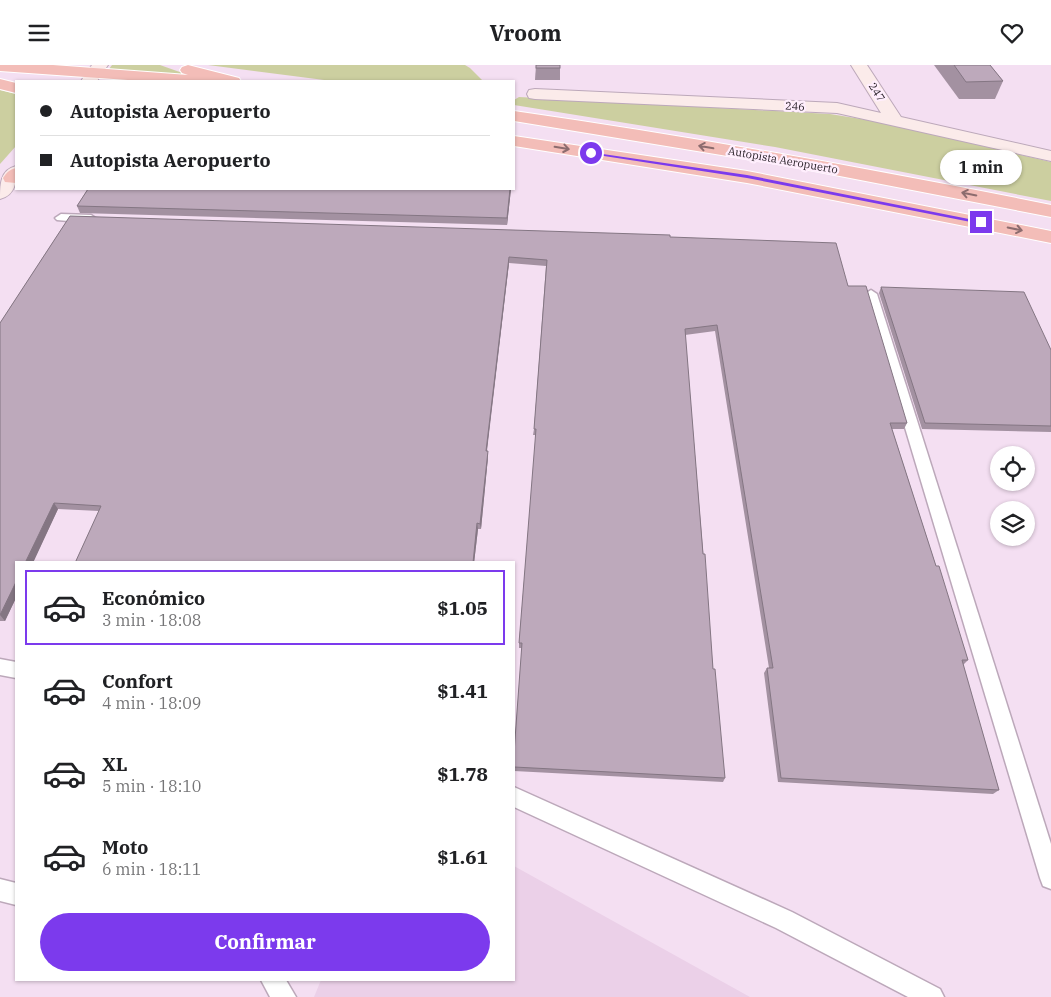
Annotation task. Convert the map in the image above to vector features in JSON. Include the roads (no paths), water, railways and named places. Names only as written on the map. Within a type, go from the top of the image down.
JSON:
[{"type":"highway","points":[[175,65],[229,80]]},
{"type":"highway","points":[[0,66],[191,80]]},
{"type":"highway","points":[[0,83],[15,83]]},
{"type":"highway","points":[[0,83],[15,88]]},
{"type":"highway","name":"Autopista Aeropuerto","points":[[515,116],[756,155],[1051,211]]},
{"type":"highway","name":"Autopista Aeropuerto","points":[[515,141],[747,177],[1051,237]]},
{"type":"street","name":"247","points":[[859,65],[894,120]]},
{"type":"street","name":"246","points":[[535,94],[838,108],[1051,156]]},
{"type":"street","points":[[0,193],[15,174]]},
{"type":"lane","points":[[61,218],[100,219]]},
{"type":"lane","points":[[871,294],[1051,879]]},
{"type":"lane","points":[[0,667],[15,670]]},
{"type":"lane","points":[[515,797],[784,919],[932,997]]},
{"type":"lane","points":[[0,890],[15,894]]},
{"type":"lane","points":[[273,981],[284,997]]}]
